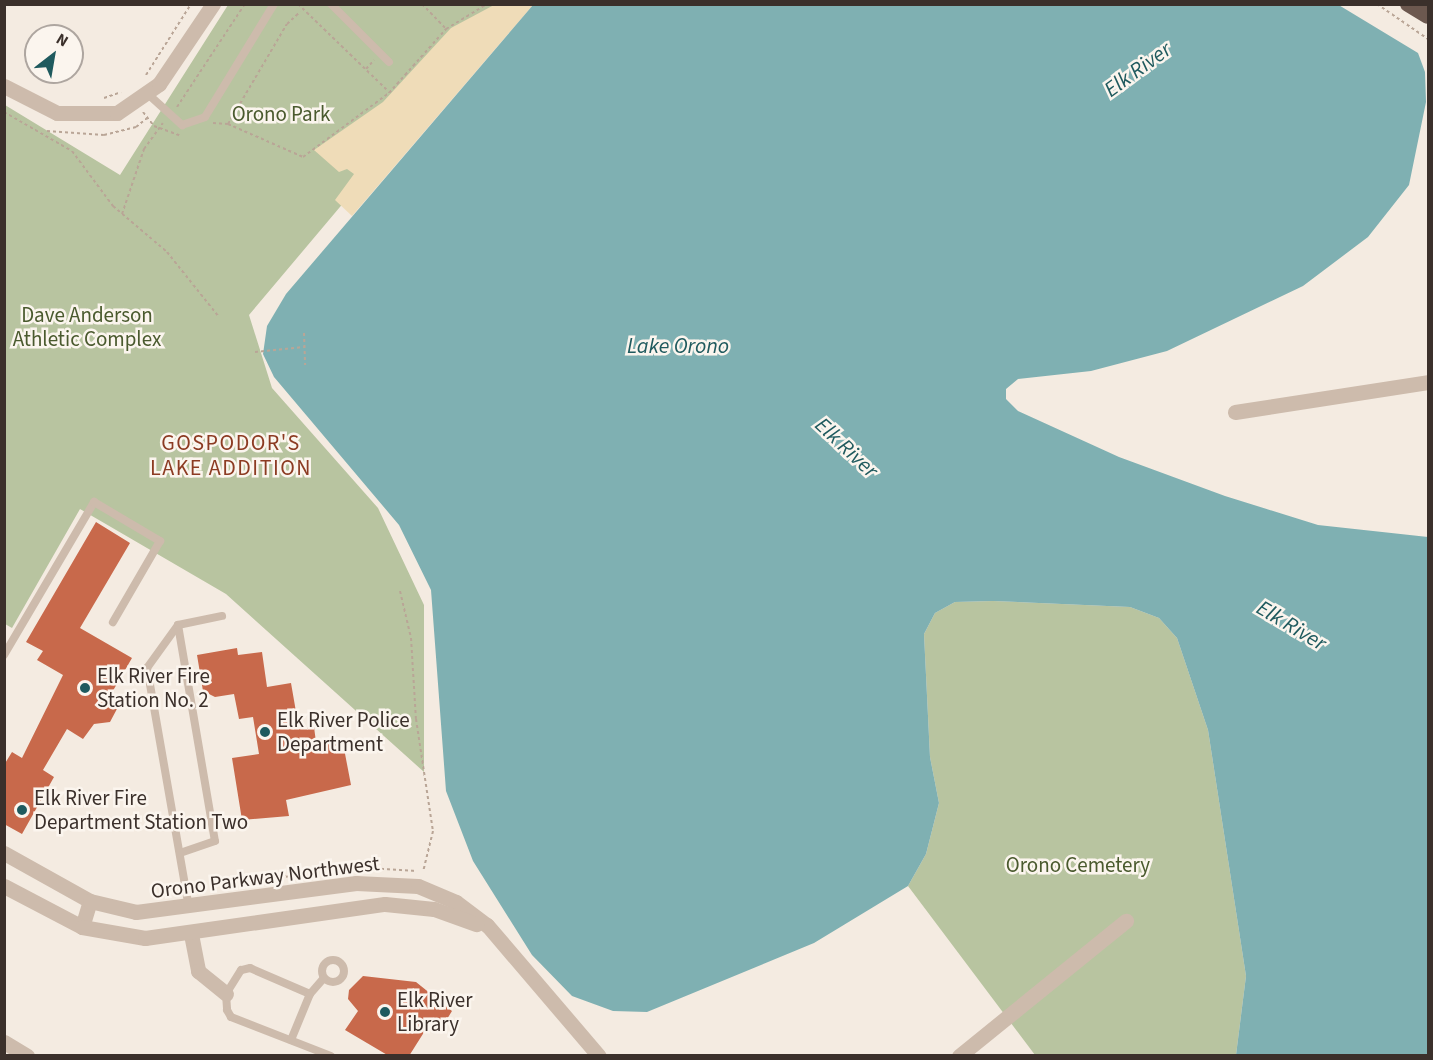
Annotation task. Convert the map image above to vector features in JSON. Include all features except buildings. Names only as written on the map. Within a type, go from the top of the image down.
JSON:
[{"type":"highway","points":[[1408,4],[1428,16]]},
{"type":"street","points":[[4,86],[45,110],[80,117],[117,113],[144,101],[213,4]]},
{"type":"street","points":[[1235,412],[1428,382]]},
{"type":"street","name":"Orono Parkway Northwest","points":[[4,853],[90,902],[136,912],[190,909],[356,883],[398,882],[456,902],[506,944]]},
{"type":"street","name":"Orono Parkway Northwest","points":[[4,886],[82,927],[145,938],[191,934],[394,905],[455,915],[506,944]]},
{"type":"street","points":[[82,927],[90,902]]},
{"type":"street","points":[[959,1056],[1126,921]]},
{"type":"street","points":[[191,934],[198,971],[226,994]]},
{"type":"street","points":[[506,944],[599,1056]]},
{"type":"street","points":[[4,1042],[27,1056]]},
{"type":"lane","points":[[144,101],[182,124],[204,117],[274,4]]},
{"type":"lane","points":[[331,4],[389,62]]},
{"type":"lane","points":[[4,655],[94,502],[160,541],[113,622]]},
{"type":"lane","points":[[190,909],[147,668],[178,625],[222,616]]},
{"type":"lane","points":[[178,625],[215,841],[180,853]]},
{"type":"lane","points":[[310,994],[250,968],[241,970],[226,994],[231,1017],[331,1056]]},
{"type":"lane","points":[[291,1040],[310,994],[324,978]]},
{"type":"path","points":[[138,82],[191,4]]},
{"type":"path","points":[[175,110],[245,4]]},
{"type":"path","points":[[298,4],[300,12]]},
{"type":"path","points":[[422,4],[446,29]]},
{"type":"path","points":[[204,127],[228,124],[303,157],[389,93],[446,29],[487,4]]},
{"type":"path","points":[[1377,4],[1428,39]]},
{"type":"path","points":[[300,12],[313,15],[389,93]]},
{"type":"path","points":[[228,124],[287,24],[300,12]]},
{"type":"path","points":[[99,100],[128,89]]},
{"type":"path","points":[[144,101],[147,118],[158,129],[184,135]]},
{"type":"path","points":[[4,112],[44,132],[72,151],[122,214],[167,252],[219,317]]},
{"type":"path","points":[[44,132],[104,135],[147,118]]},
{"type":"path","points":[[122,214],[131,179],[158,129]]},
{"type":"path","points":[[304,333],[305,364]]},
{"type":"path","points":[[255,352],[304,347]]},
{"type":"path","points":[[242,883],[378,865],[423,873],[433,831],[416,719],[411,638],[400,591]]},
{"type":"green space","name":"Orono Park","points":[[228,5],[510,5],[249,315],[272,388],[378,508],[424,605],[424,772],[226,594],[80,509],[12,628],[5,624],[5,105],[120,175]]},
{"type":"green space","name":"Orono Cemetery","points":[[993,601],[1130,607],[1159,618],[1177,638],[1208,730],[1246,976],[1236,1055],[1035,1055],[908,886],[926,854],[939,803],[930,757],[924,634],[935,613],[955,602]]},
{"type":"sand","points":[[494,5],[533,5],[352,216],[335,200],[354,174],[347,169],[339,172],[314,150],[383,102],[451,28]]},
{"type":"water","name":"Lake Orono","points":[[1337,4],[1418,53],[1425,72],[1426,102],[1409,185],[1368,237],[1303,286],[1167,351],[1091,371],[1018,379],[1006,389],[1006,399],[1018,411],[1119,457],[1225,496],[1318,525],[1428,537],[1428,1055],[1236,1055],[1246,976],[1208,730],[1177,638],[1159,618],[1130,607],[993,601],[955,602],[935,613],[924,634],[930,757],[939,803],[926,854],[908,886],[814,943],[647,1012],[613,1011],[572,996],[532,955],[473,861],[446,791],[431,590],[399,525],[274,377],[263,354],[267,326],[286,294],[533,5]]},
{"type":"place","name":"Elk River Fire Station No. 2","points":[[85,688]]},
{"type":"place","name":"Elk River Police Department","points":[[265,732]]},
{"type":"place","name":"Elk River Fire Department Station Two","points":[[22,810]]},
{"type":"place","name":"Elk River Library","points":[[385,1012]]},
{"type":"district","name":"GOSPODOR'S LAKE ADDITION","points":[[231,456]]},
{"type":"water label","name":"Elk River","points":[[1138,70]]},
{"type":"water label","name":"Elk River","points":[[846,448]]},
{"type":"water label","name":"Elk River","points":[[1291,626]]},
{"type":"park label","name":"Dave Anderson Athletic Complex","points":[[87,327]]}]
